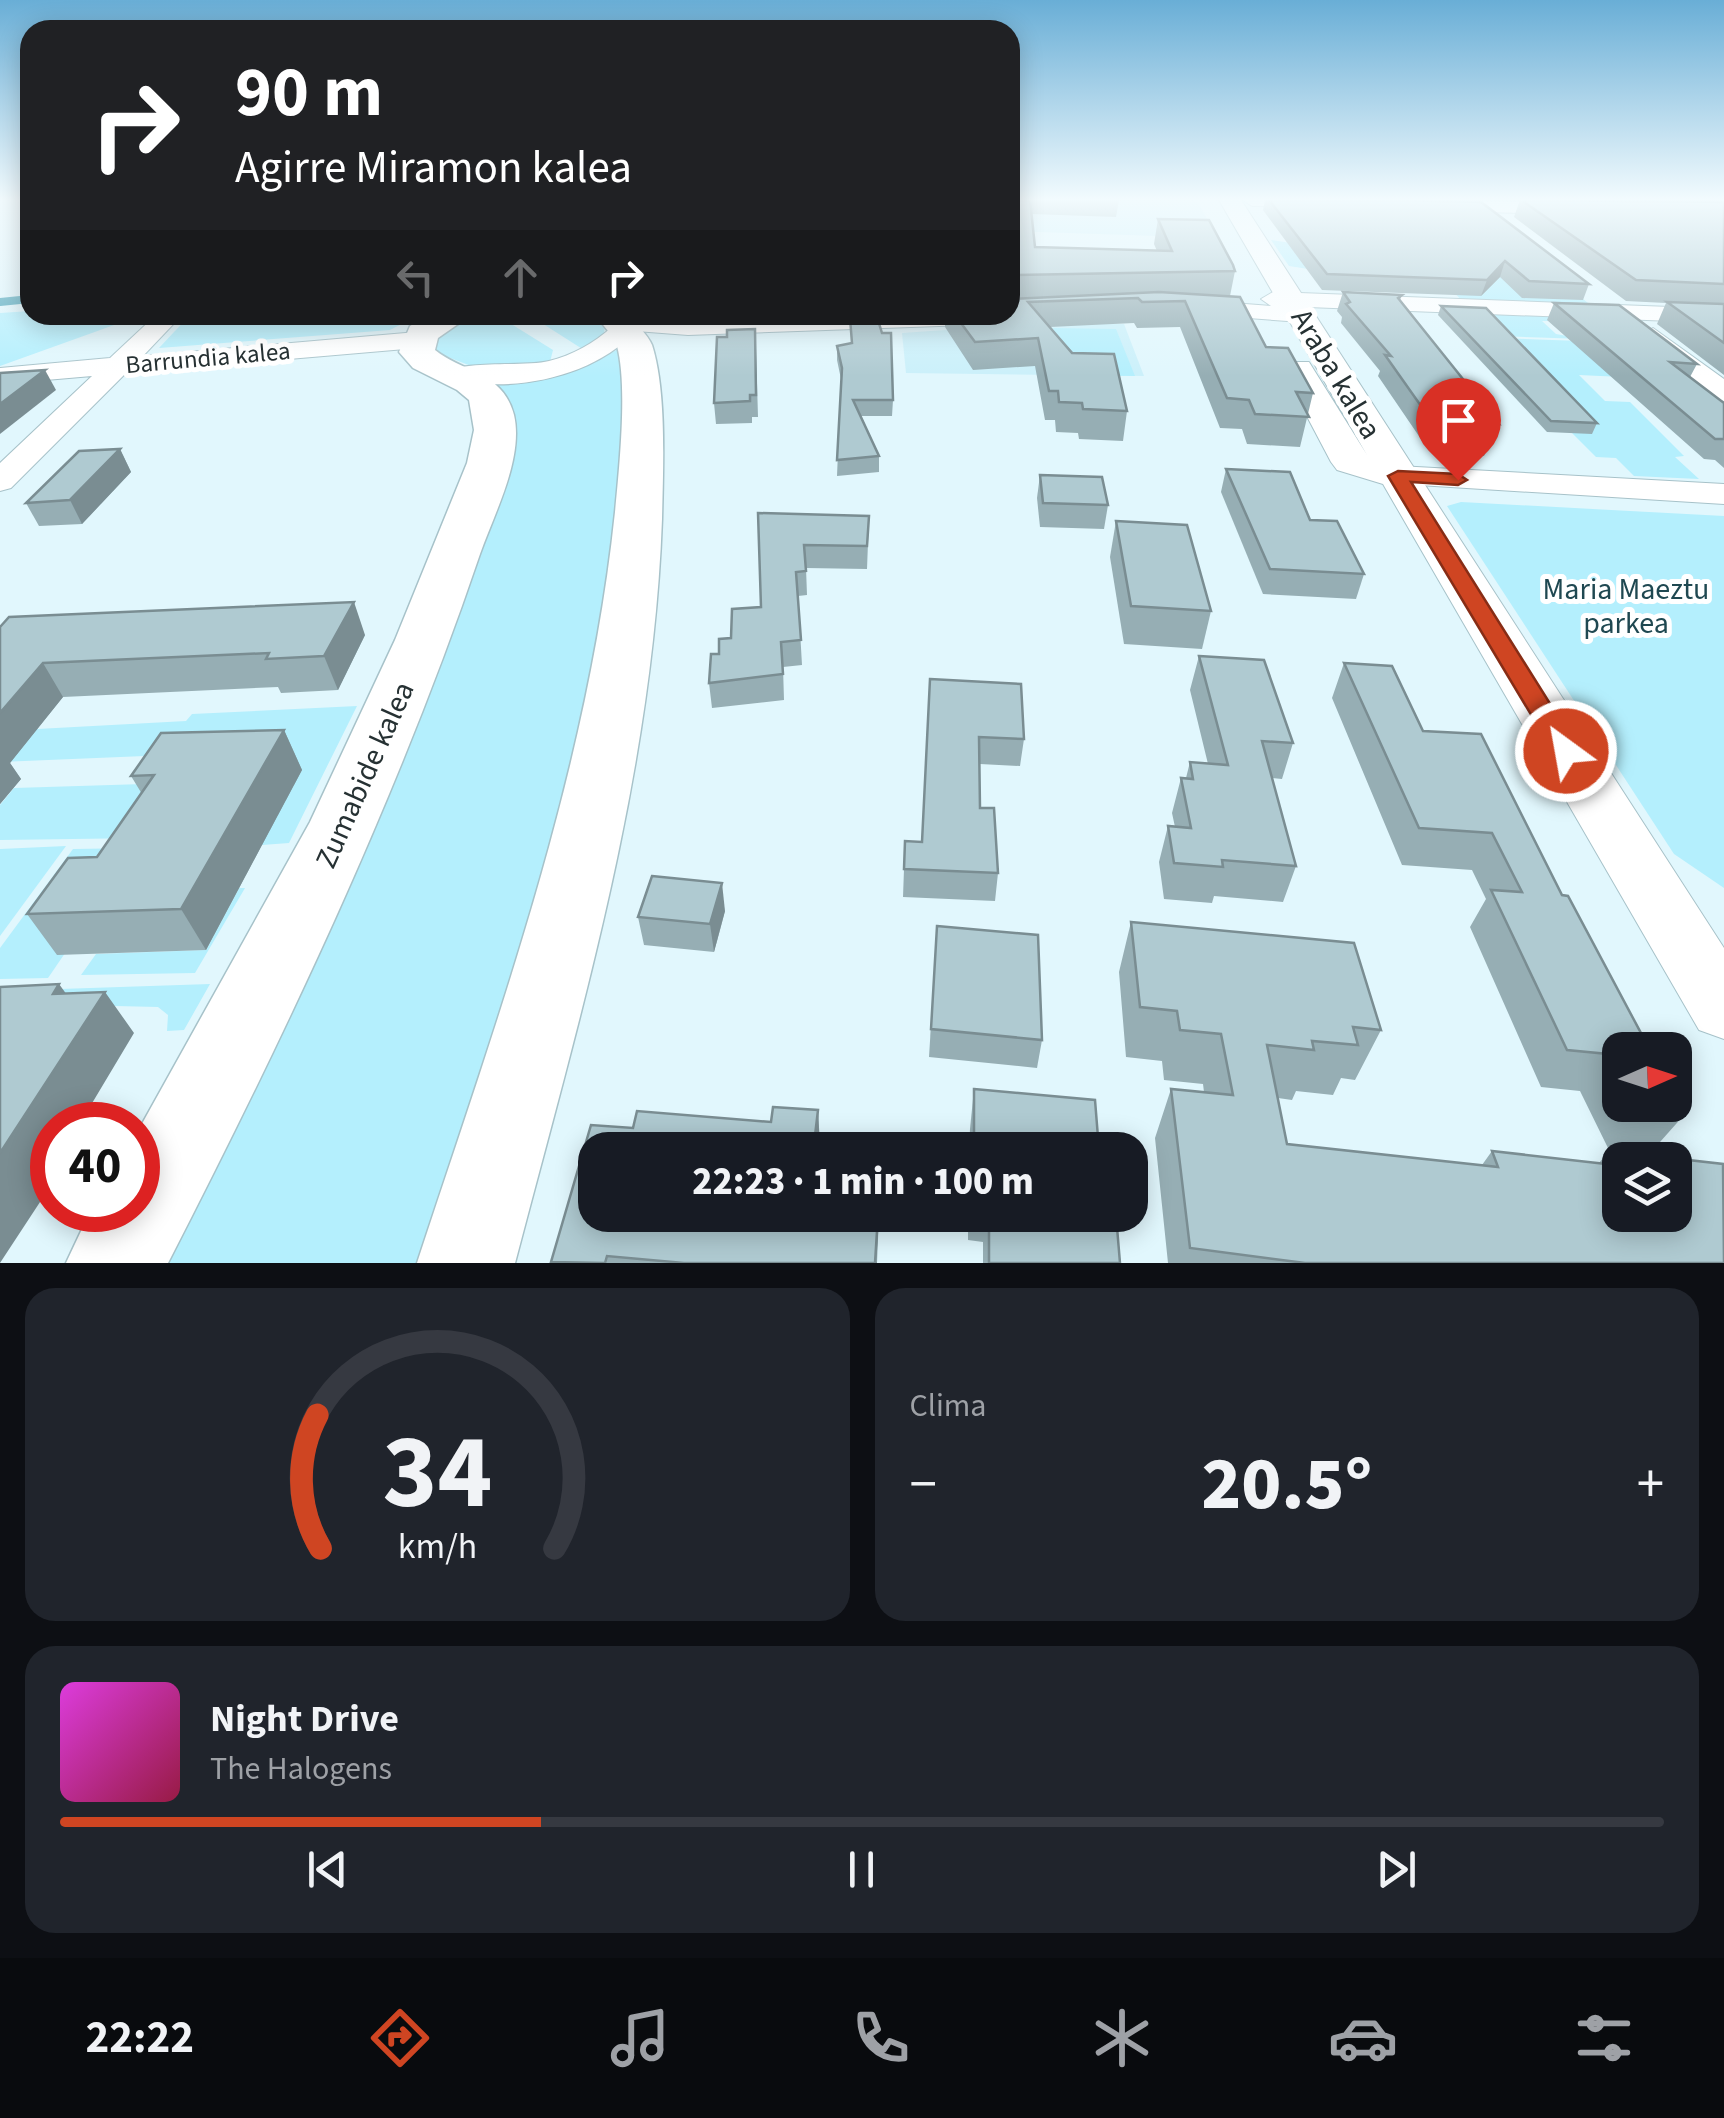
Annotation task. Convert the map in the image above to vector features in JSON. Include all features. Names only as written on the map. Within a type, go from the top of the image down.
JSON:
[{"type":"main road","points":[[466,1263],[544,1002],[618,703],[632,604],[643,447],[636,360],[621,325]]},
{"type":"main road","name":"Zumabide kalea","points":[[116,1263],[313,889],[388,729],[430,625],[492,444],[494,420],[490,402],[444,343]]},
{"type":"street","name":"Araba kalea","points":[[1247,259],[1280,306]]},
{"type":"street","name":"Araba kalea","points":[[1258,259],[1346,457],[1358,467],[1387,474],[1724,1008]]},
{"type":"street","points":[[1594,292],[1724,393]]},
{"type":"street","points":[[1170,307],[1724,316]]},
{"type":"street","points":[[1020,315],[1025,315]]},
{"type":"street","points":[[0,481],[160,325]]},
{"type":"street","name":"Barrundia kalea","points":[[0,376],[444,343],[520,374],[571,364],[604,349],[618,325]]},
{"type":"street","points":[[654,325],[766,325]]},
{"type":"street","points":[[1387,474],[1724,494]]},
{"type":"shaded area","points":[[1124,324],[1144,376],[906,373],[902,333],[1020,325]]},
{"type":"green space","points":[[1284,259],[1400,259],[1564,283],[1588,303],[1462,301],[1454,292],[1289,266]]},
{"type":"green space","points":[[20,312],[20,325],[114,325],[0,366],[0,313]]},
{"type":"green space","points":[[1475,312],[1576,316],[1582,321],[1542,321],[1556,334],[1584,339],[1498,336]]},
{"type":"green space","points":[[181,325],[400,325],[390,330],[159,348]]},
{"type":"green space","points":[[451,325],[513,325],[553,350],[550,362],[471,366],[435,352],[432,342]]},
{"type":"green space","points":[[545,325],[605,325],[604,334],[584,350]]},
{"type":"green space","points":[[1053,328],[1116,329],[1135,376],[1065,375]]},
{"type":"green space","points":[[1499,338],[1638,343],[1622,377],[1579,375],[1605,401],[1630,402],[1684,456],[1675,457],[1699,479],[1634,476],[1616,458],[1596,457],[1572,433]]},
{"type":"green space","points":[[621,348],[628,455],[609,615],[559,853],[433,1263],[146,1263],[288,995],[449,611],[481,383],[560,375]]},
{"type":"green space","name":"Maria Maeztu parkea","points":[[1461,502],[1724,516],[1724,888],[1674,854],[1447,506]]},
{"type":"green space","points":[[357,706],[289,843],[262,845],[217,753],[0,762],[0,731],[186,721],[192,714]]},
{"type":"green space","points":[[176,783],[145,838],[0,840],[0,805],[14,788]]},
{"type":"green space","points":[[66,846],[0,936],[0,849]]},
{"type":"green space","points":[[137,848],[48,978],[0,979],[0,948],[73,849]]},
{"type":"green space","points":[[239,888],[245,888],[195,973],[81,975],[96,954],[206,950]]},
{"type":"green space","points":[[210,984],[184,1030],[167,1031],[168,1015],[158,1007],[115,1006],[85,1017],[0,991]]},
{"type":"building","points":[[1020,259],[1230,259],[1235,271],[1020,275]]},
{"type":"building","points":[[1315,259],[1556,259],[1589,284],[1529,281],[1505,261],[1487,280],[1327,274]]},
{"type":"building","points":[[1606,259],[1724,259],[1724,284],[1636,280]]},
{"type":"building","points":[[1159,292],[1240,297],[1266,347],[1288,348],[1313,393],[1296,392],[1309,417],[1255,414],[1249,400],[1227,398],[1185,301],[1142,302],[1138,298],[1028,302],[1072,353],[1114,354],[1127,411],[1083,409],[1082,403],[1059,402],[1058,391],[1049,391],[1038,338],[975,342],[962,325],[1020,325],[1020,299]]},
{"type":"building","points":[[1343,292],[1402,295],[1398,298],[1499,424],[1485,423],[1493,433],[1449,431],[1444,423],[1433,423],[1385,355],[1391,356],[1346,304],[1350,302]]},
{"type":"building","points":[[1667,302],[1724,304],[1724,343]]},
{"type":"building","points":[[1554,303],[1619,305],[1697,364],[1670,362],[1724,403],[1724,439],[1715,439]]},
{"type":"building","points":[[1441,306],[1486,308],[1597,423],[1551,421]]},
{"type":"building","points":[[851,325],[880,325],[882,333],[891,333],[893,400],[853,400],[879,456],[837,460],[842,368],[837,346],[852,343]]},
{"type":"building","points":[[755,329],[756,395],[750,395],[750,401],[714,403],[717,337],[727,337],[727,330]]},
{"type":"building","points":[[45,370],[0,404],[0,373]]},
{"type":"building","points":[[120,449],[70,500],[26,503],[79,451]]},
{"type":"building","points":[[1226,469],[1290,472],[1310,520],[1337,521],[1364,574],[1270,569]]},
{"type":"building","points":[[1040,475],[1102,477],[1108,505],[1043,503]]},
{"type":"building","points":[[758,513],[869,516],[867,546],[804,545],[806,571],[796,572],[801,640],[781,642],[783,674],[709,683],[711,654],[719,654],[719,639],[731,638],[732,609],[761,607]]},
{"type":"building","points":[[1116,521],[1187,525],[1211,611],[1131,606]]},
{"type":"building","points":[[354,602],[324,656],[266,659],[269,653],[43,663],[0,713],[0,627],[9,617]]},
{"type":"building","points":[[1199,656],[1264,660],[1293,743],[1262,741],[1296,866],[1222,860],[1223,867],[1174,863],[1168,826],[1191,828],[1181,778],[1193,779],[1190,762],[1228,765]]},
{"type":"building","points":[[1344,663],[1392,666],[1423,731],[1481,734],[1562,895],[1568,896],[1640,1032],[1602,1032],[1602,1053],[1567,1050],[1491,890],[1522,892],[1492,833],[1419,828]]},
{"type":"building","points":[[930,679],[1021,684],[1024,739],[979,737],[980,808],[994,808],[998,873],[904,869],[905,841],[922,842]]},
{"type":"building","points":[[284,730],[181,909],[27,914],[68,858],[97,857],[154,775],[131,776],[161,733]]},
{"type":"building","points":[[652,876],[722,883],[710,924],[638,917]]},
{"type":"building","points":[[1131,922],[1354,943],[1381,1030],[1353,1027],[1358,1045],[1312,1041],[1314,1050],[1267,1045],[1287,1144],[1498,1167],[1492,1151],[1602,1164],[1602,1232],[1692,1232],[1692,1160],[1723,1164],[1724,1263],[1305,1263],[1190,1248],[1171,1089],[1233,1095],[1221,1034],[1180,1030],[1177,1011],[1140,1007]]},
{"type":"building","points":[[937,926],[1038,935],[1042,1040],[931,1029]]},
{"type":"building","points":[[59,984],[53,994],[105,992],[0,1153],[0,987]]},
{"type":"building","points":[[974,1089],[1095,1100],[1098,1132],[974,1132]]},
{"type":"building","points":[[773,1107],[818,1110],[815,1132],[589,1132],[591,1125],[633,1128],[637,1111],[771,1122]]},
{"type":"building","points":[[578,1170],[578,1232],[877,1232],[875,1263],[684,1263],[607,1256],[605,1263],[551,1262]]},
{"type":"building","points":[[989,1232],[1117,1232],[1120,1263],[989,1263]]},
{"type":"waterway","points":[[0,302],[20,300]]},
{"type":"route","points":[[1458,480],[1398,476],[1566,751]]}]
